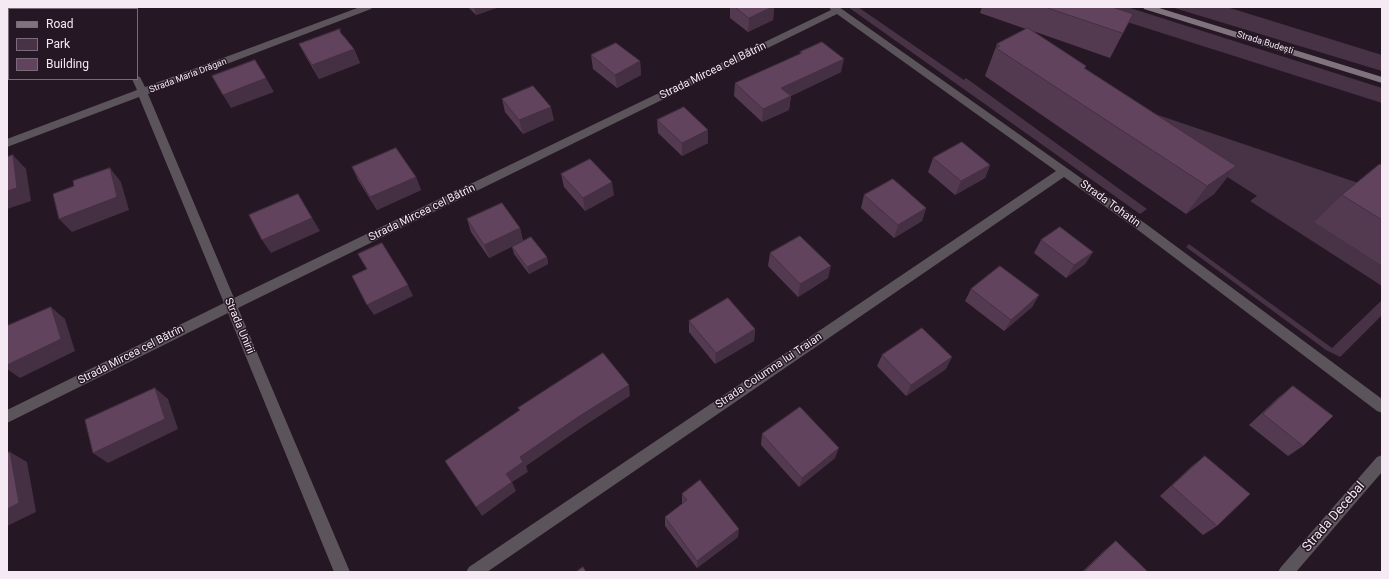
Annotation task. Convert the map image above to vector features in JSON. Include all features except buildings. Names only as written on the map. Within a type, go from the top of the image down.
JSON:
[{"type":"street","name":"Strada Maria Drăgan","points":[[7,143],[368,7]]},
{"type":"street","name":"Strada Budești","points":[[1147,7],[1382,80]]},
{"type":"street","name":"Strada Tohatin","points":[[836,9],[1159,239],[1382,407]]},
{"type":"street","name":"Strada Mircea cel Bătrîn","points":[[7,417],[836,9]]},
{"type":"street","name":"Strada Unirii","points":[[137,80],[230,306],[342,572]]},
{"type":"street","name":"Strada Columna lui Traian","points":[[474,572],[1064,171]]},
{"type":"street","name":"Strada Decebal","points":[[1286,572],[1382,462]]},
{"type":"green space","points":[[848,7],[858,7],[964,80],[966,78],[1147,209],[1140,214]]},
{"type":"green space","points":[[1080,7],[1127,7],[1382,88],[1382,103]]},
{"type":"green space","points":[[1171,7],[1227,7],[1382,55],[1382,71]]},
{"type":"green space","points":[[1092,90],[1108,98],[1382,191],[1382,208],[1315,222],[1382,266],[1382,286],[1250,201],[1257,196]]},
{"type":"green space","points":[[1189,244],[1332,348],[1382,300],[1382,315],[1340,357],[1326,350],[1186,247]]}]
